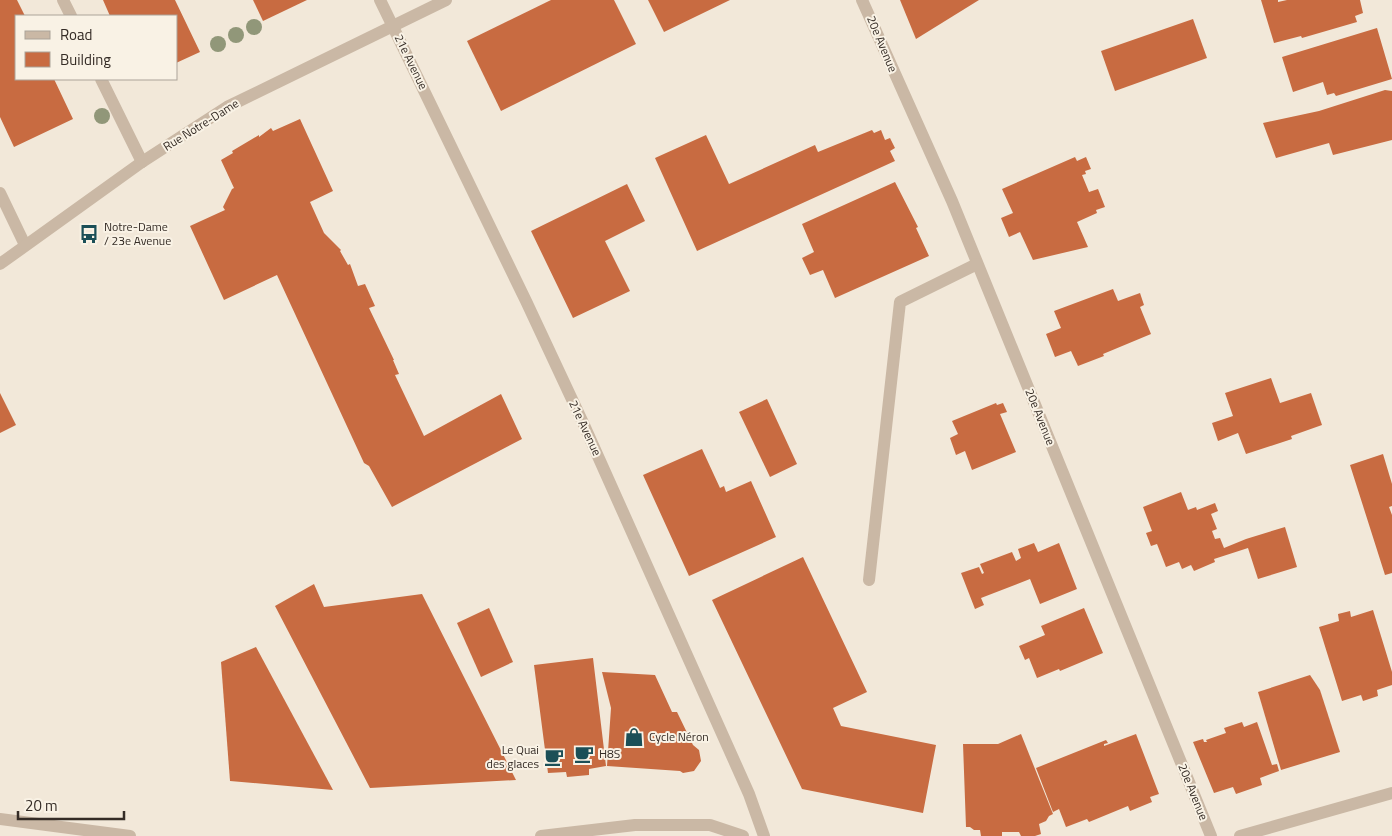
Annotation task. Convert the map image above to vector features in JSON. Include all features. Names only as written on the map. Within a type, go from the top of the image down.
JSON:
[{"type":"street","points":[[63,0],[70,15]]},
{"type":"street","name":"21e Avenue","points":[[380,0],[526,300],[584,425],[749,794],[764,836]]},
{"type":"street","name":"Rue Notre-Dame","points":[[0,264],[142,162],[227,106],[446,0]]},
{"type":"street","name":"20e Avenue","points":[[862,0],[952,201],[1211,836]]},
{"type":"street","points":[[101,80],[142,162]]},
{"type":"street","points":[[0,193],[25,245]]},
{"type":"street","points":[[869,580],[900,302],[977,264]]},
{"type":"street","points":[[1240,836],[1392,793]]},
{"type":"street","points":[[0,819],[130,836]]},
{"type":"street","points":[[541,836],[636,826],[710,824],[743,836]]},
{"type":"building","points":[[0,0],[17,0],[24,15],[15,15],[15,80],[54,80],[73,119],[14,147],[0,117]]},
{"type":"building","points":[[103,0],[175,0],[200,52],[178,62],[178,15],[110,15]]},
{"type":"building","points":[[253,0],[307,0],[263,21]]},
{"type":"building","points":[[551,0],[614,0],[636,44],[501,111],[467,41]]},
{"type":"building","points":[[648,0],[730,0],[664,32]]},
{"type":"building","points":[[900,0],[979,0],[916,39]]},
{"type":"building","points":[[1261,0],[1278,0],[1278,2],[1287,0],[1360,0],[1363,13],[1355,16],[1357,22],[1302,38],[1301,36],[1274,43]]},
{"type":"building","points":[[1193,19],[1207,58],[1115,91],[1101,51]]},
{"type":"building","points":[[1377,28],[1392,79],[1336,96],[1334,93],[1327,95],[1323,82],[1293,92],[1282,57]]},
{"type":"building","points":[[1385,90],[1392,91],[1392,140],[1333,155],[1329,143],[1276,158],[1263,123],[1319,111]]},
{"type":"building","points":[[300,119],[333,191],[310,202],[324,233],[341,250],[348,265],[350,264],[358,286],[365,284],[375,306],[369,308],[399,374],[395,375],[424,436],[501,394],[522,439],[392,507],[369,466],[364,463],[277,275],[224,300],[190,226],[225,210],[223,207],[234,188],[221,160],[233,153],[232,151],[259,135],[259,137],[271,128],[273,131]]},
{"type":"building","points":[[872,130],[874,133],[881,130],[885,140],[890,138],[895,148],[890,151],[895,161],[697,251],[655,158],[706,135],[729,184],[815,145],[818,152]]},
{"type":"building","points":[[1075,157],[1077,161],[1086,157],[1091,169],[1085,171],[1086,174],[1082,175],[1089,192],[1098,189],[1105,207],[1096,210],[1097,213],[1077,222],[1088,247],[1033,260],[1020,232],[1009,237],[1001,218],[1013,213],[1002,189]]},
{"type":"building","points":[[895,182],[918,227],[916,228],[929,256],[835,298],[823,270],[810,275],[802,258],[814,252],[802,224]]},
{"type":"building","points":[[627,184],[645,221],[605,241],[630,291],[573,318],[531,231]]},
{"type":"building","points":[[1113,289],[1118,301],[1140,293],[1144,305],[1140,307],[1151,334],[1078,366],[1071,351],[1055,357],[1046,334],[1061,328],[1054,311]]},
{"type":"building","points":[[1271,378],[1280,403],[1311,393],[1322,425],[1291,436],[1292,439],[1246,454],[1238,433],[1218,441],[1212,423],[1233,416],[1225,393]]},
{"type":"building","points":[[0,393],[16,425],[0,433]]},
{"type":"building","points":[[767,399],[797,464],[770,477],[739,412]]},
{"type":"building","points":[[996,403],[997,405],[1003,403],[1007,412],[1000,414],[1016,452],[972,470],[965,451],[956,455],[950,438],[958,434],[952,421]]},
{"type":"building","points":[[702,449],[720,488],[724,486],[726,492],[751,481],[776,537],[689,576],[643,475]]},
{"type":"building","points":[[1383,454],[1392,484],[1392,506],[1389,507],[1392,515],[1392,573],[1385,575],[1350,465]]},
{"type":"building","points":[[1181,492],[1188,510],[1196,507],[1197,510],[1215,503],[1218,511],[1211,514],[1217,529],[1212,531],[1215,539],[1220,538],[1224,548],[1285,527],[1297,567],[1258,579],[1248,548],[1214,559],[1215,562],[1194,571],[1191,565],[1182,569],[1179,562],[1166,567],[1157,544],[1151,546],[1146,533],[1152,531],[1143,507]]},
{"type":"building","points":[[1034,543],[1038,552],[1059,543],[1077,589],[1040,604],[1030,579],[981,598],[984,605],[975,609],[961,573],[979,567],[982,574],[984,573],[980,564],[1012,552],[1016,561],[1021,558],[1018,549]]},
{"type":"building","points":[[803,557],[867,692],[833,708],[841,726],[936,745],[923,813],[802,789],[712,600]]},
{"type":"building","points":[[314,584],[324,607],[422,594],[516,780],[370,788],[275,606]]},
{"type":"building","points":[[489,608],[513,662],[481,677],[457,623]]},
{"type":"building","points":[[1084,608],[1103,653],[1060,671],[1059,669],[1037,678],[1029,658],[1025,660],[1019,646],[1045,635],[1041,626]]},
{"type":"building","points":[[1373,610],[1392,672],[1392,685],[1377,690],[1378,696],[1363,701],[1361,695],[1342,701],[1319,627],[1339,621],[1338,614],[1350,611],[1351,617]]},
{"type":"building","points":[[256,647],[333,790],[230,781],[221,662]]},
{"type":"building","points":[[593,658],[606,766],[589,769],[589,775],[567,777],[566,772],[548,773],[534,665]]},
{"type":"building","points":[[602,672],[655,675],[672,712],[677,712],[693,745],[699,750],[701,761],[694,771],[683,773],[680,771],[607,766],[611,708]]},
{"type":"building","points":[[1310,675],[1320,690],[1340,752],[1281,770],[1258,692]]},
{"type":"building","points":[[1242,722],[1244,727],[1257,722],[1272,765],[1277,764],[1279,771],[1260,778],[1262,785],[1236,794],[1233,787],[1214,793],[1193,742],[1203,739],[1204,742],[1207,742],[1206,740],[1226,733],[1224,728]]},
{"type":"building","points":[[1021,734],[1053,814],[1046,821],[1039,824],[1041,834],[1035,836],[1021,836],[1019,832],[1002,832],[1002,836],[981,836],[980,830],[966,827],[963,744],[998,744]]},
{"type":"building","points":[[1136,734],[1159,794],[1150,797],[1152,802],[1130,811],[1128,806],[1089,822],[1087,819],[1066,827],[1059,809],[1053,812],[1036,768],[1106,740],[1108,743],[1104,744],[1104,746]]},
{"type":"place","name":"Notre-Dame / 23e Avenue","points":[[89,234]]},
{"type":"place","name":"Cycle Néron","points":[[634,737]]},
{"type":"place","name":"H8S","points":[[584,754]]},
{"type":"place","name":"Le Quai des glaces","points":[[554,757]]}]
